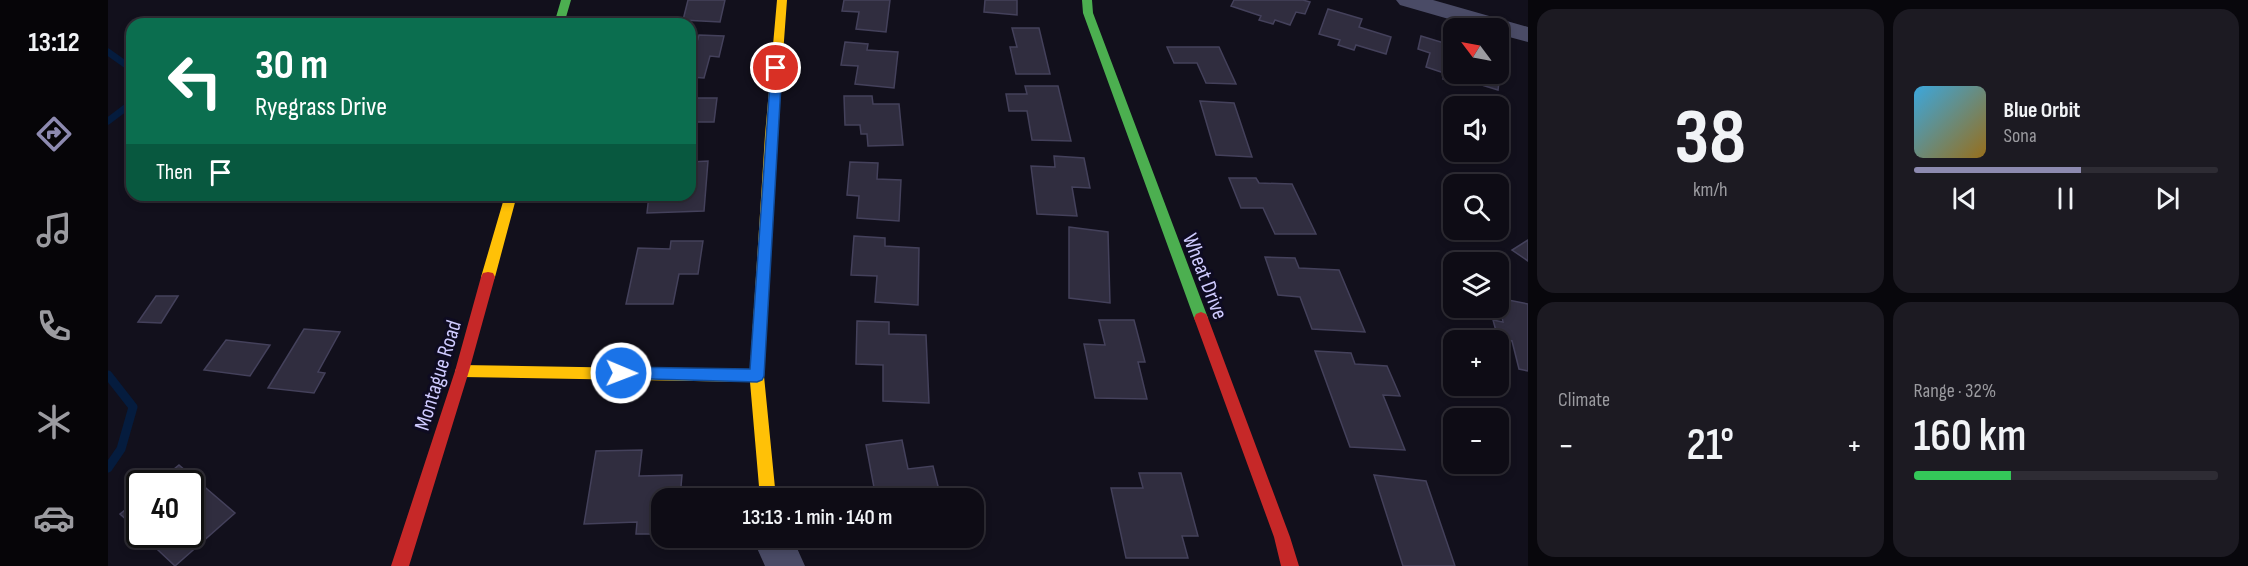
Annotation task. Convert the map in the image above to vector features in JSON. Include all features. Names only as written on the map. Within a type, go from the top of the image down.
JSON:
[{"type":"street","points":[[561,18],[566,0]]},
{"type":"street","points":[[767,488],[757,376],[771,135],[782,0]]},
{"type":"street","name":"Wheat Drive","points":[[1087,0],[1088,13],[1282,537],[1290,566]]},
{"type":"street","points":[[1408,0],[1528,35]]},
{"type":"street","name":"Montague Road","points":[[400,566],[462,371],[509,201]]},
{"type":"street","points":[[462,371],[757,376]]},
{"type":"street","points":[[777,548],[785,566]]},
{"type":"building","points":[[688,0],[725,0],[720,22],[684,18]]},
{"type":"building","points":[[844,0],[890,0],[886,32],[856,29],[859,12],[842,11]]},
{"type":"building","points":[[985,0],[1017,0],[1017,15],[984,12]]},
{"type":"building","points":[[1234,0],[1303,0],[1310,2],[1305,14],[1296,12],[1290,25],[1275,20],[1273,24],[1259,20],[1261,16],[1231,6]]},
{"type":"building","points":[[1328,9],[1362,19],[1359,27],[1391,37],[1386,54],[1356,45],[1354,50],[1338,45],[1340,40],[1319,34]]},
{"type":"building","points":[[1012,28],[1039,28],[1050,74],[1016,74],[1010,47],[1017,47]]},
{"type":"building","points":[[699,35],[724,36],[719,57],[710,56],[704,78],[696,77]]},
{"type":"building","points":[[1421,36],[1443,43],[1443,73],[1426,67],[1430,53],[1418,49]]},
{"type":"building","points":[[845,42],[868,44],[867,50],[898,52],[894,88],[855,84],[858,66],[841,65]]},
{"type":"building","points":[[1167,47],[1219,47],[1236,84],[1206,83],[1197,63],[1174,63]]},
{"type":"building","points":[[1478,84],[1499,84],[1498,90]]},
{"type":"building","points":[[1025,86],[1058,86],[1071,141],[1032,140],[1027,111],[1009,111],[1006,94],[1027,94]]},
{"type":"building","points":[[844,96],[872,96],[873,104],[899,104],[903,145],[868,146],[867,134],[861,134],[860,125],[845,125]]},
{"type":"building","points":[[696,98],[717,98],[714,122],[696,122]]},
{"type":"building","points":[[1200,101],[1234,103],[1252,157],[1216,155]]},
{"type":"building","points":[[1054,156],[1084,158],[1090,188],[1072,187],[1077,216],[1037,214],[1031,166],[1055,167]]},
{"type":"building","points":[[708,161],[704,211],[647,213],[648,201],[696,201],[696,162]]},
{"type":"building","points":[[850,162],[878,163],[877,179],[901,180],[899,221],[857,218],[859,196],[847,195]]},
{"type":"building","points":[[1229,178],[1256,178],[1259,183],[1292,184],[1316,234],[1275,234],[1263,208],[1241,208]]},
{"type":"building","points":[[1069,227],[1108,232],[1110,303],[1069,298]]},
{"type":"building","points":[[854,236],[885,238],[885,246],[919,248],[918,305],[875,302],[877,276],[851,275]]},
{"type":"building","points":[[1528,240],[1528,261],[1512,250]]},
{"type":"building","points":[[671,241],[703,241],[698,274],[679,274],[673,304],[626,304],[638,248],[670,249]]},
{"type":"building","points":[[1265,257],[1295,258],[1299,268],[1339,270],[1365,332],[1312,329],[1300,297],[1278,295]]},
{"type":"building","points":[[156,296],[178,296],[161,323],[138,322]]},
{"type":"building","points":[[1509,300],[1528,304],[1528,371],[1519,369],[1512,341],[1509,340],[1509,330],[1496,330],[1493,320],[1503,322],[1502,318],[1509,318]]},
{"type":"building","points":[[1099,320],[1134,320],[1145,362],[1138,362],[1147,399],[1095,398],[1084,344],[1105,345]]},
{"type":"building","points":[[857,321],[889,322],[889,334],[926,335],[929,403],[883,401],[883,365],[856,364]]},
{"type":"building","points":[[304,329],[340,332],[318,372],[325,373],[314,393],[268,388]]},
{"type":"building","points":[[226,340],[270,345],[250,376],[204,370]]},
{"type":"building","points":[[1315,351],[1351,353],[1355,364],[1387,366],[1400,396],[1383,395],[1405,450],[1350,447]]},
{"type":"building","points":[[902,440],[908,469],[933,466],[938,488],[874,488],[866,445]]},
{"type":"building","points":[[642,450],[639,476],[682,475],[681,488],[651,488],[651,534],[636,534],[637,522],[584,524],[596,451]]},
{"type":"building","points":[[179,465],[185,470],[173,470]]},
{"type":"building","points":[[1139,473],[1181,473],[1198,536],[1182,536],[1188,558],[1126,558],[1111,488],[1143,488]]},
{"type":"building","points":[[1374,475],[1426,481],[1455,566],[1403,566]]},
{"type":"building","points":[[204,486],[235,513],[204,540]]},
{"type":"building","points":[[126,509],[126,519],[120,514]]},
{"type":"building","points":[[156,548],[195,548],[175,566]]},
{"type":"waterway","points":[[108,52],[126,65]]},
{"type":"waterway","points":[[108,121],[126,108]]},
{"type":"waterway","points":[[108,375],[133,407],[121,449],[108,468]]},
{"type":"traffic: fast","points":[[561,18],[566,0]]},
{"type":"traffic: fast","points":[[1087,0],[1088,13],[1201,318]]},
{"type":"traffic: slow","points":[[767,488],[757,376],[771,135],[782,0]]},
{"type":"traffic: slow","points":[[488,277],[509,201]]},
{"type":"traffic: slow","points":[[462,371],[757,376]]},
{"type":"traffic: jam","points":[[400,566],[462,371],[488,277]]},
{"type":"traffic: jam","points":[[1201,318],[1282,537],[1290,566]]},
{"type":"route","points":[[621,373],[757,376],[776,68]]}]
